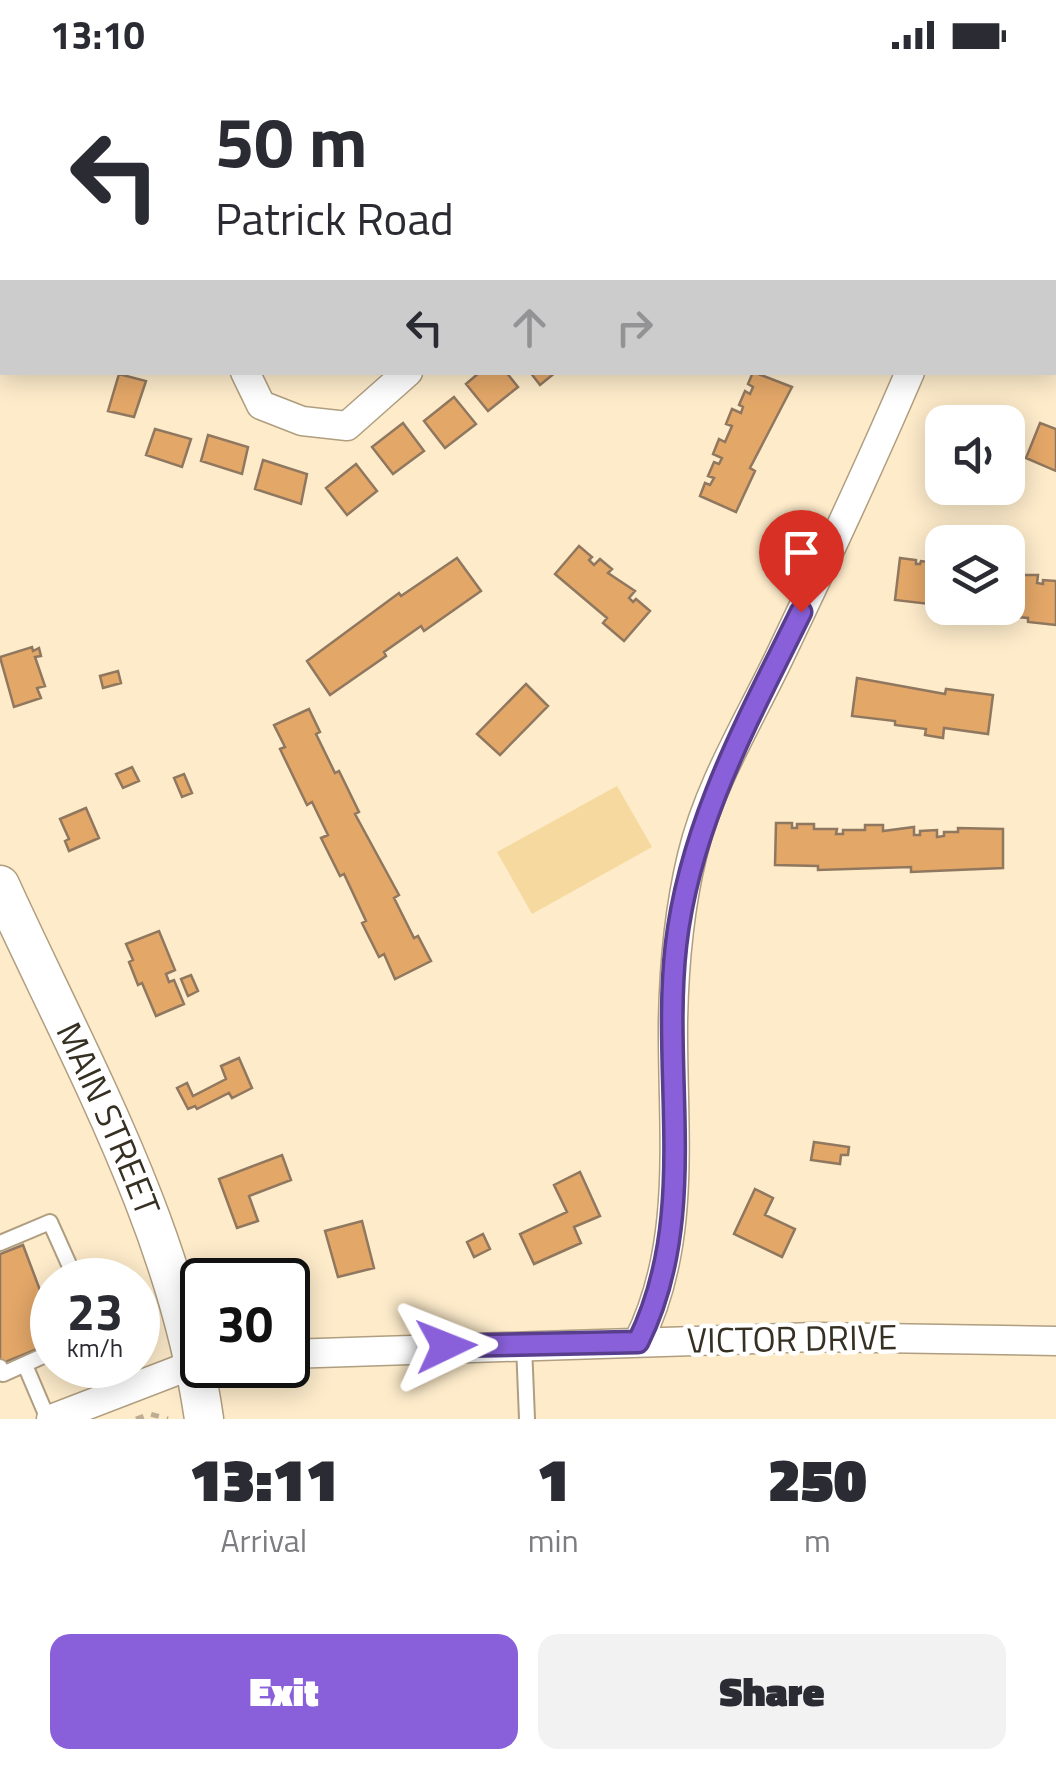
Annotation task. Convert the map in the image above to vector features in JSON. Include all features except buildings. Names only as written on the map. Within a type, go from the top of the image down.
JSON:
[{"type":"main road","name":"MAIN STREET","points":[[0,885],[17,938],[92,1081],[147,1209],[180,1304]]},
{"type":"main road","name":"MAIN STREET","points":[[201,1388],[204,1419]]},
{"type":"street","points":[[246,375],[261,404],[302,422],[347,426],[405,375]]},
{"type":"street","points":[[638,1342],[664,1276],[671,1236],[676,1126],[676,944],[692,855],[718,783],[853,504],[909,375]]},
{"type":"street","name":"VICTOR DRIVE","points":[[310,1353],[815,1337],[1056,1341]]},
{"type":"street","points":[[50,1419],[180,1369]]},
{"type":"lane","points":[[0,1243],[50,1222],[66,1258]]},
{"type":"lane","points":[[524,1344],[527,1419]]},
{"type":"lane","points":[[1,1372],[30,1363]]},
{"type":"lane","points":[[25,1365],[50,1419]]},
{"type":"path","points":[[136,1419],[150,1414],[168,1419]]},
{"type":"shaded area","points":[[617,786],[652,847],[532,914],[497,852]]},
{"type":"route","points":[[446,1346],[638,1342],[650,1319],[664,1276],[671,1236],[676,1126],[676,944],[692,855],[718,783],[801,612]]}]
